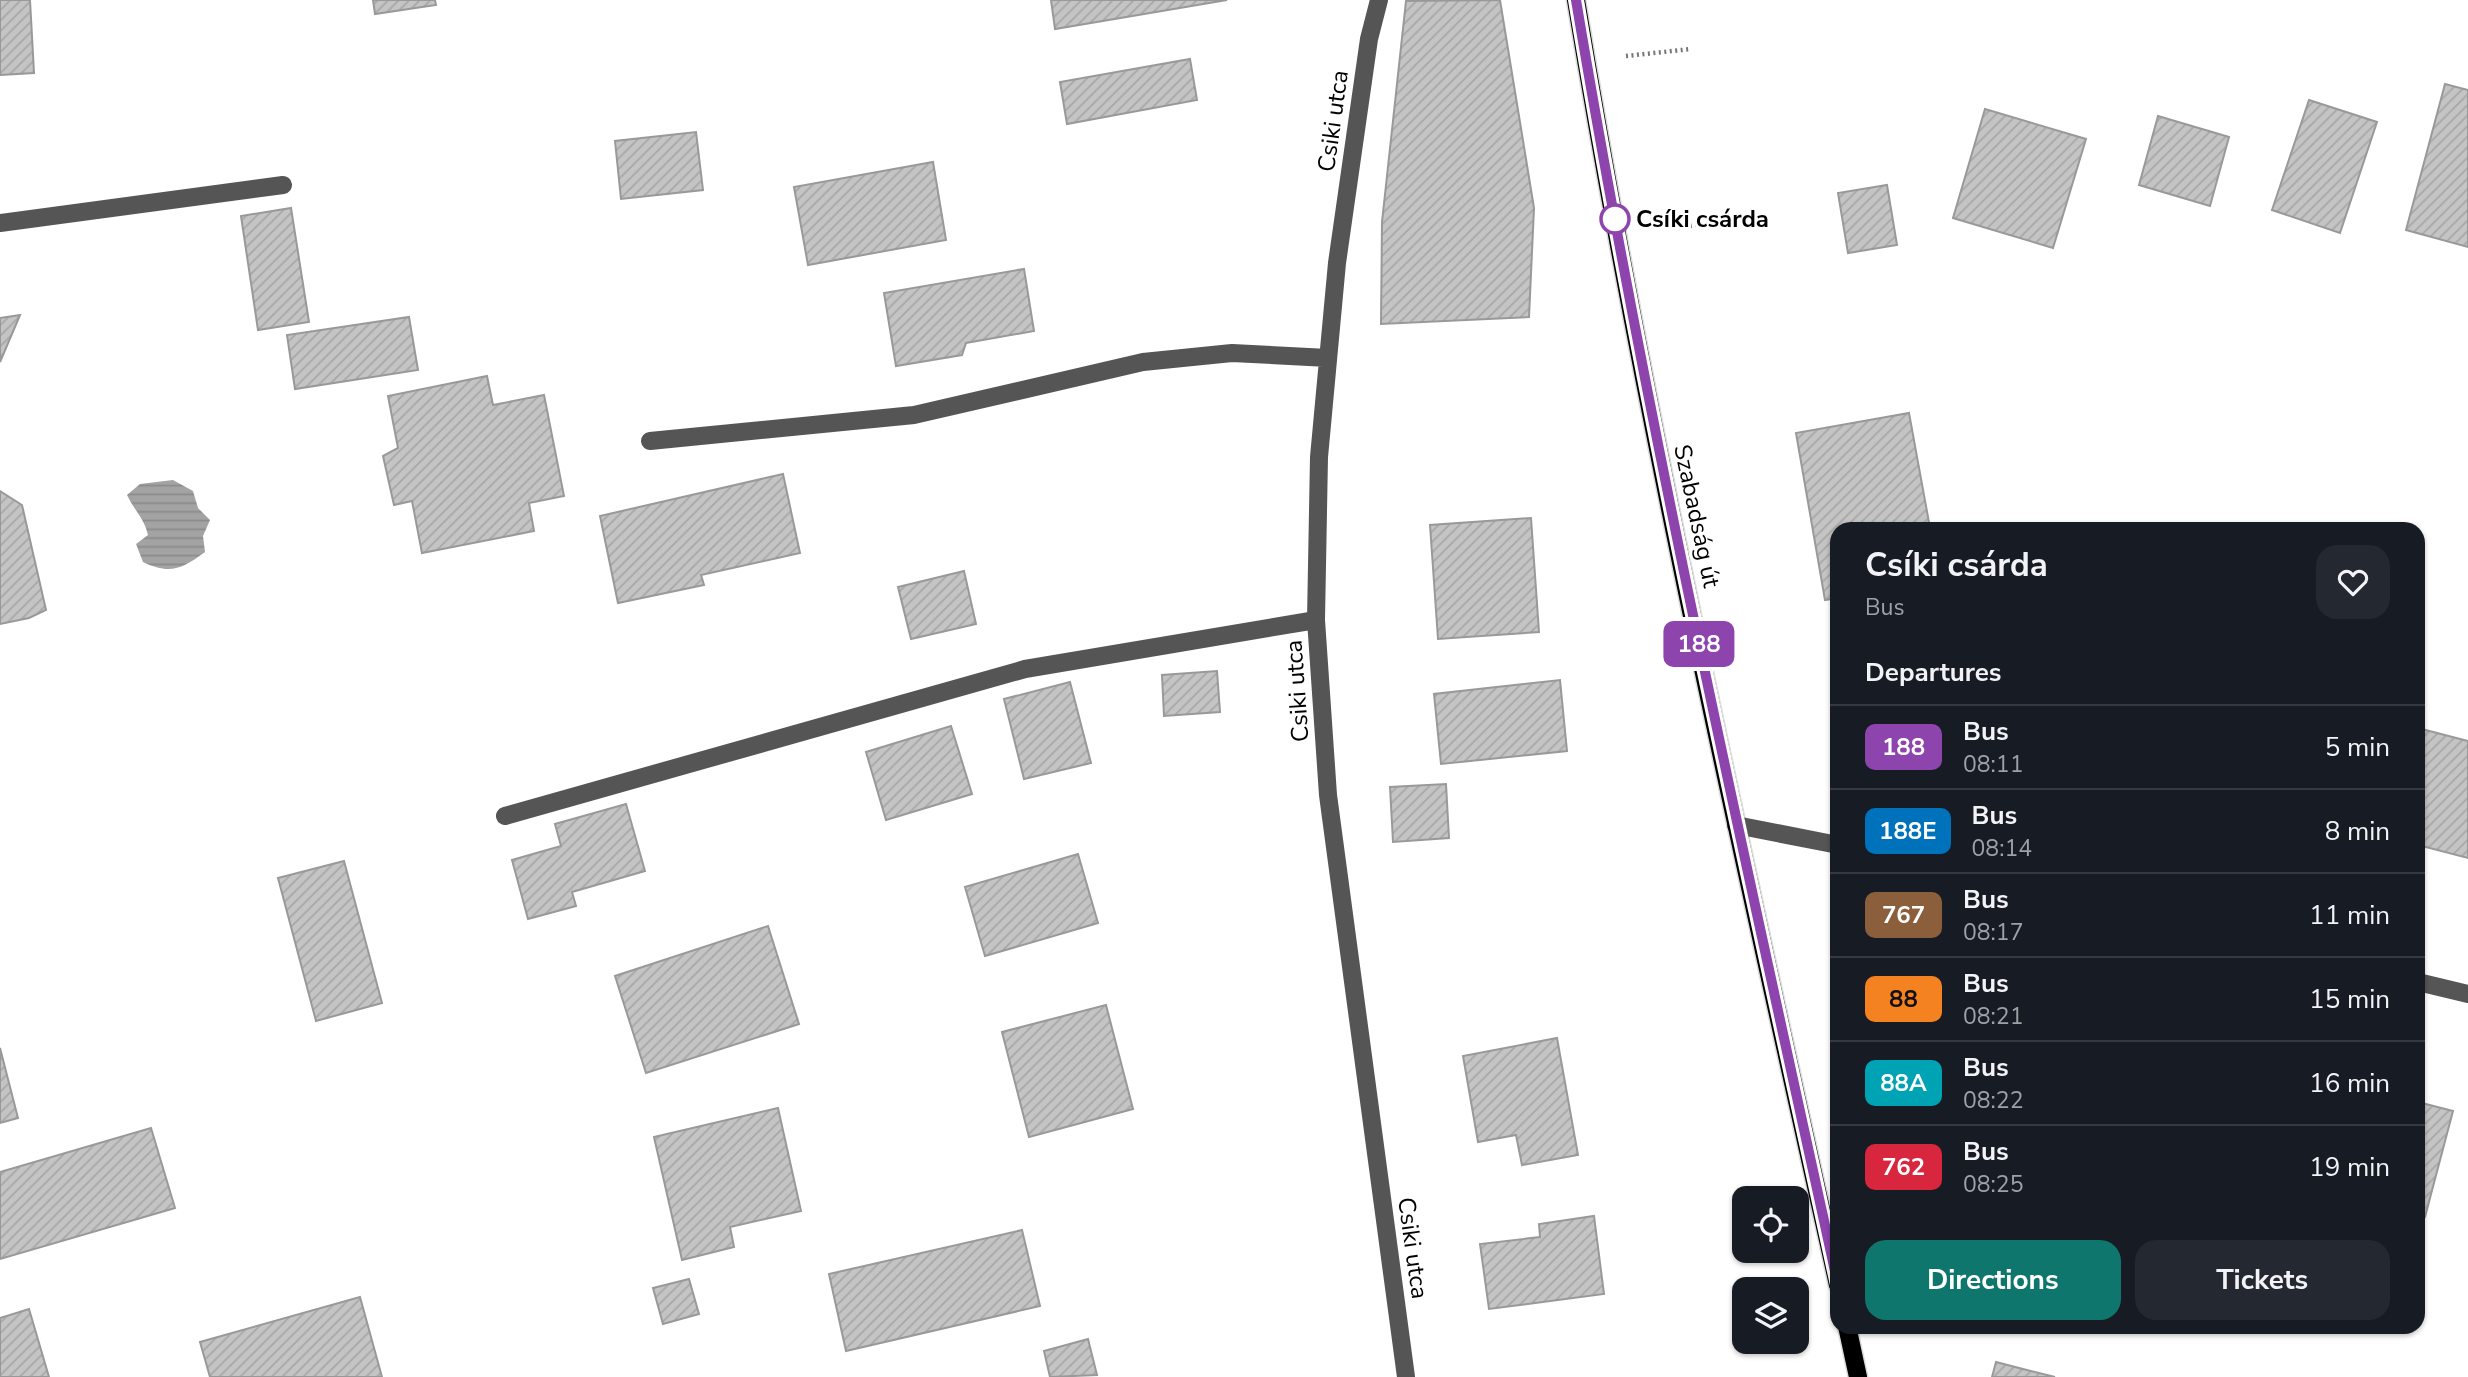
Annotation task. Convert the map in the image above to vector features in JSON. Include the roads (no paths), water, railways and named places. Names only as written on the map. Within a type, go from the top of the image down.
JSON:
[{"type":"main road","name":"Szabadság út","points":[[1576,0],[1651,412],[1736,825],[1830,1249]]},
{"type":"main road","points":[[1849,1334],[1858,1377]]},
{"type":"street","name":"Csiki utca","points":[[1379,0],[1369,39],[1337,263],[1319,457],[1316,620],[1328,795],[1406,1377]]},
{"type":"street","points":[[0,223],[283,185]]},
{"type":"street","points":[[650,441],[914,415],[1143,362],[1231,353],[1328,358]]},
{"type":"street","points":[[505,816],[1025,669],[1316,620]]},
{"type":"street","points":[[1736,825],[1830,843]]},
{"type":"street","points":[[2425,984],[2468,994]]},
{"type":"place","name":"Csíki csárda","points":[[1615,219]]}]
